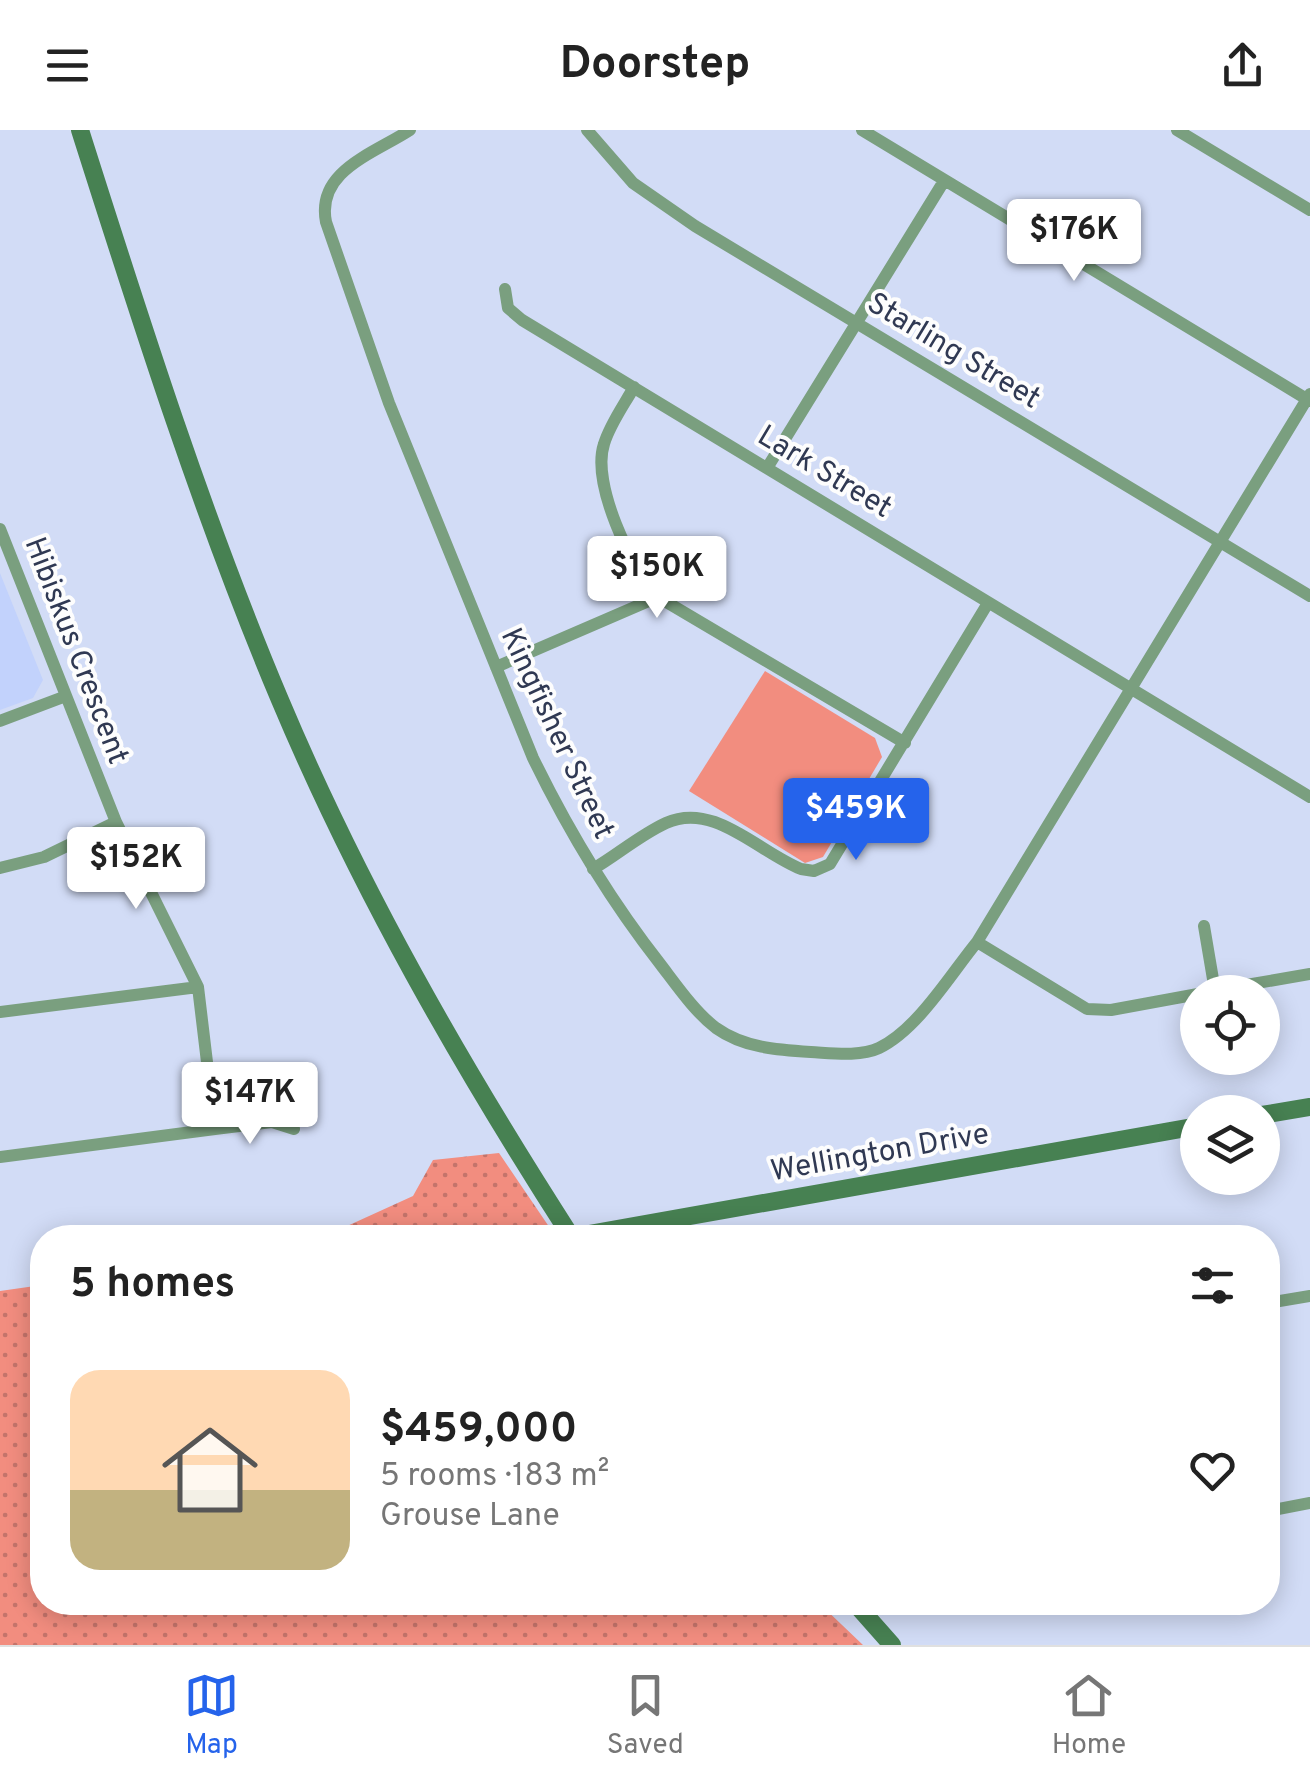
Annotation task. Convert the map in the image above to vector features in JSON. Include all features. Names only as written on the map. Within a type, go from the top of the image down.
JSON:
[{"type":"main road","points":[[80,130],[213,528],[282,704],[374,899],[512,1143],[564,1225]]},
{"type":"main road","points":[[1280,1112],[1310,1107]]},
{"type":"main road","name":"Wellington Drive","points":[[640,1225],[1180,1129]]},
{"type":"main road","points":[[865,1615],[892,1645]]},
{"type":"street","points":[[380,130],[388,144]]},
{"type":"street","name":"Kingfisher Street","points":[[410,130],[330,184],[323,200],[326,222],[389,403],[533,758],[592,869],[626,920],[698,1011],[739,1040],[770,1049],[860,1052],[881,1047],[920,1011],[976,942],[1309,398]]},
{"type":"street","name":"Starling Street","points":[[587,130],[624,175],[659,202],[1310,596]]},
{"type":"street","points":[[862,130],[1309,398]]},
{"type":"street","points":[[1177,130],[1310,210]]},
{"type":"street","points":[[767,468],[944,181]]},
{"type":"street","name":"Lark Street","points":[[505,289],[508,308],[514,314],[1310,797]]},
{"type":"street","points":[[634,387],[604,444],[600,468],[640,576],[658,597],[905,743]]},
{"type":"street","name":"Hibiskus Crescent","points":[[0,529],[116,822],[198,988],[215,1129]]},
{"type":"street","points":[[496,667],[658,597]]},
{"type":"street","points":[[592,869],[668,822],[689,817],[720,824],[801,869],[830,864],[988,603]]},
{"type":"street","points":[[0,721],[66,696]]},
{"type":"street","points":[[0,868],[34,860],[116,822]]},
{"type":"street","points":[[1204,926],[1208,975]]},
{"type":"street","points":[[976,942],[1087,1009],[1112,1010],[1180,997]]},
{"type":"street","points":[[1280,979],[1310,974]]},
{"type":"street","points":[[0,1012],[198,988]]},
{"type":"street","points":[[0,1156],[272,1122],[294,1130]]},
{"type":"street","points":[[1280,1301],[1310,1296]]},
{"type":"street","points":[[1280,1509],[1310,1503]]},
{"type":"shaded area","points":[[0,573],[43,680],[33,698],[0,710]]},
{"type":"shaded area","points":[[765,671],[875,738],[882,757],[823,857],[805,863],[689,791]]},
{"type":"shaded area","points":[[499,1153],[548,1225],[349,1225],[413,1196],[433,1160]]},
{"type":"shaded area","points":[[30,1287],[30,1615],[832,1615],[863,1645],[0,1645],[0,1291]]}]
